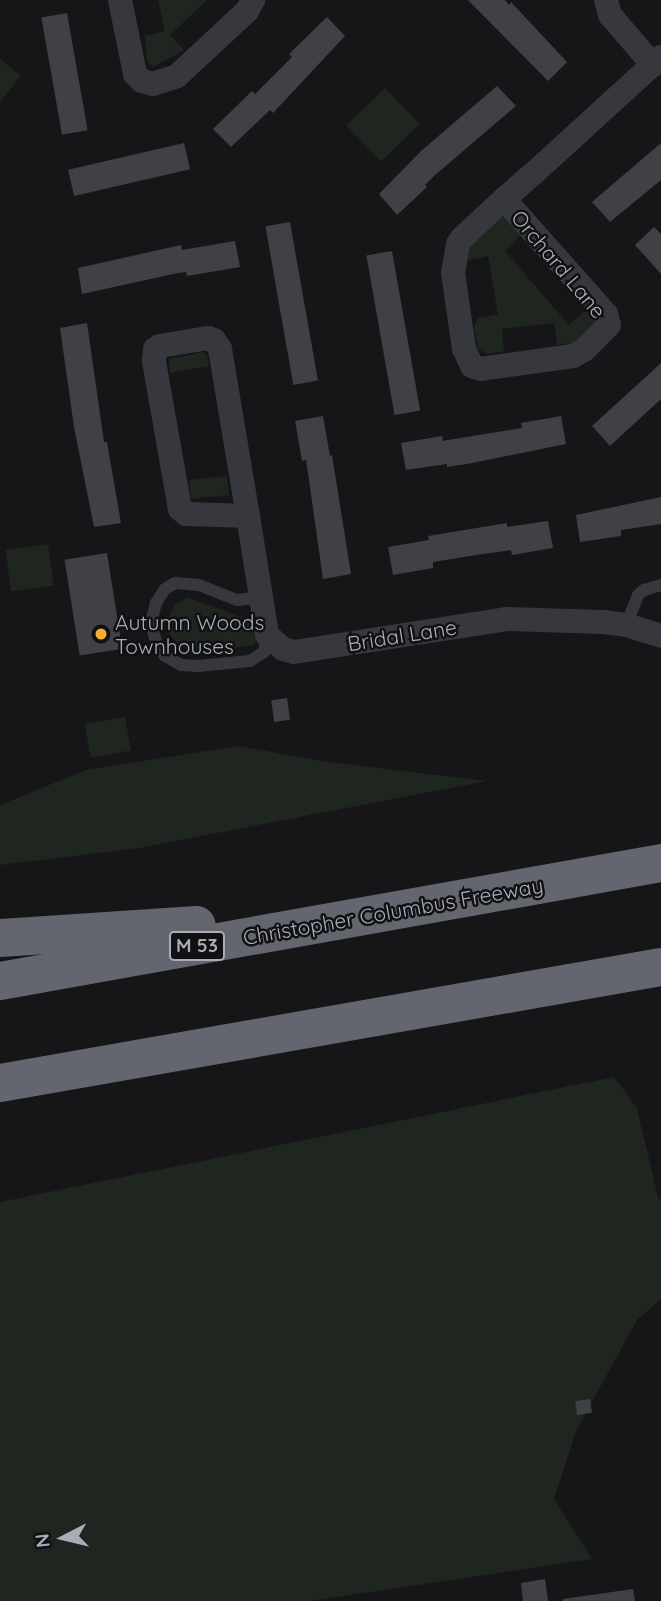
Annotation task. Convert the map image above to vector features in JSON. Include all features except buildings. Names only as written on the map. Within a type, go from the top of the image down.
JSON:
[{"type":"highway","name":"Christopher Columbus Freeway","points":[[0,981],[661,863]]},
{"type":"highway","points":[[0,938],[394,911]]},
{"type":"highway","points":[[0,1083],[661,967]]},
{"type":"highway","points":[[0,1099],[323,1025]]},
{"type":"street","points":[[120,0],[135,74],[142,81],[153,84],[177,76],[247,11],[253,0]]},
{"type":"street","points":[[603,5],[657,61]]},
{"type":"street","name":"Orchard Lane","points":[[504,199],[606,314],[609,325],[584,350],[573,356],[481,369],[472,366],[464,349],[453,262],[461,238],[504,199],[657,61]]},
{"type":"street","points":[[248,516],[194,515],[180,509],[154,361],[155,349],[160,346],[203,338],[214,340],[218,344],[248,516],[267,635],[283,649],[294,652]]},
{"type":"street","name":"Bridal Lane","points":[[294,652],[506,619],[626,625],[661,636]]},
{"type":"lane","points":[[261,597],[237,600],[199,585],[175,583],[164,589],[156,603],[151,623],[157,645],[165,656],[181,665],[198,666],[250,661],[294,652]]},
{"type":"lane","points":[[626,625],[638,595],[644,590],[661,586]]},
{"type":"lane","points":[[250,661],[264,652],[267,635]]},
{"type":"shaded area","points":[[158,0],[207,0],[170,35],[184,50],[153,67],[147,61],[145,36],[165,31]]},
{"type":"shaded area","points":[[0,59],[21,76],[0,102]]},
{"type":"shaded area","points":[[385,88],[420,124],[381,161],[346,126]]},
{"type":"shaded area","points":[[504,216],[521,235],[505,251],[569,325],[586,310],[598,324],[576,342],[557,345],[554,323],[502,329],[504,351],[487,354],[478,349],[474,327],[478,318],[498,314],[488,256],[468,260],[466,250]]},
{"type":"shaded area","points":[[203,352],[207,355],[209,366],[170,373],[169,359]]},
{"type":"shaded area","points":[[227,476],[229,495],[191,499],[189,480]]},
{"type":"shaded area","points":[[48,544],[54,586],[11,592],[5,550]]},
{"type":"shaded area","points":[[187,597],[246,619],[253,626],[257,640],[254,645],[199,652],[180,647],[169,634],[169,617],[174,605]]},
{"type":"shaded area","points":[[125,717],[131,750],[91,758],[85,724]]},
{"type":"shaded area","points":[[238,746],[328,762],[487,781],[139,848],[0,865],[0,805],[86,770]]},
{"type":"shaded area","points":[[614,1077],[637,1108],[658,1197],[661,1200],[661,1299],[637,1320],[576,1431],[554,1499],[592,1559],[310,1601],[0,1601],[0,1202]]},
{"type":"place","name":"Autumn Woods Townhouses","points":[[101,634]]}]
